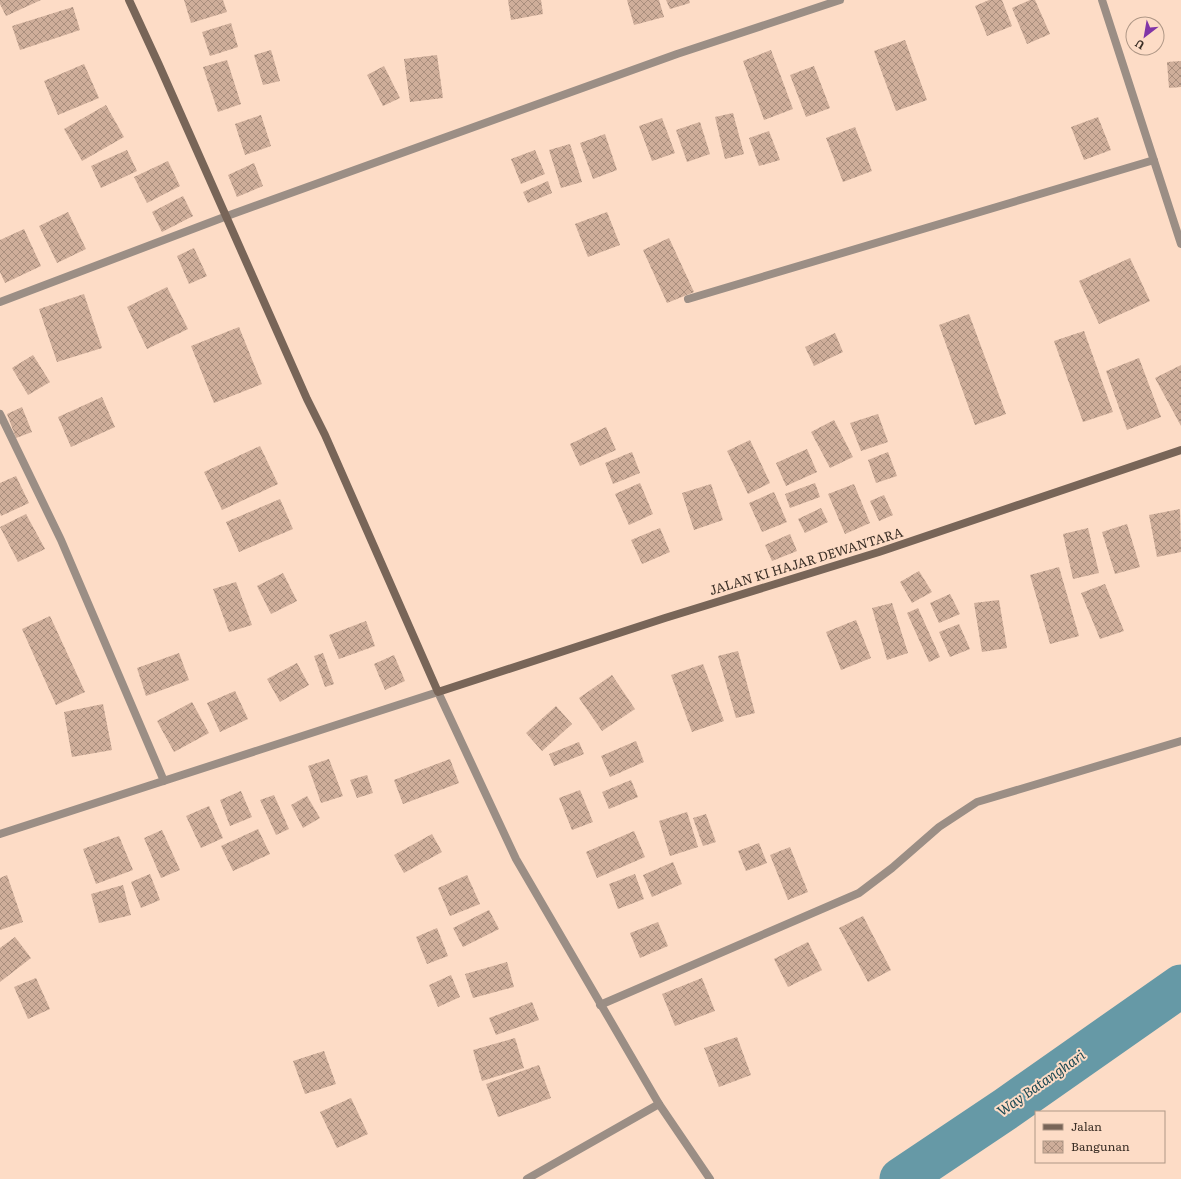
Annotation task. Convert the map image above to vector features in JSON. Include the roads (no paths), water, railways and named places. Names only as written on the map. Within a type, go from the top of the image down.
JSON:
[{"type":"main road","points":[[129,0],[227,216],[307,399],[325,435],[438,692]]},
{"type":"main road","name":"JALAN KI HAJAR DEWANTARA","points":[[438,692],[665,618],[879,552],[1181,450]]},
{"type":"street","points":[[0,302],[227,216],[677,54],[840,0]]},
{"type":"street","points":[[1102,0],[1181,244]]},
{"type":"street","points":[[688,299],[1154,160]]},
{"type":"street","points":[[0,414],[61,540],[164,781]]},
{"type":"street","points":[[0,834],[438,692],[516,859],[659,1104],[710,1179]]},
{"type":"street","points":[[600,1005],[859,893],[892,868],[939,827],[977,802],[1181,741]]},
{"type":"street","points":[[527,1179],[659,1104]]},
{"type":"waterway","name":"Way Batanghari","points":[[901,1179],[1007,1108],[1181,986]]}]
